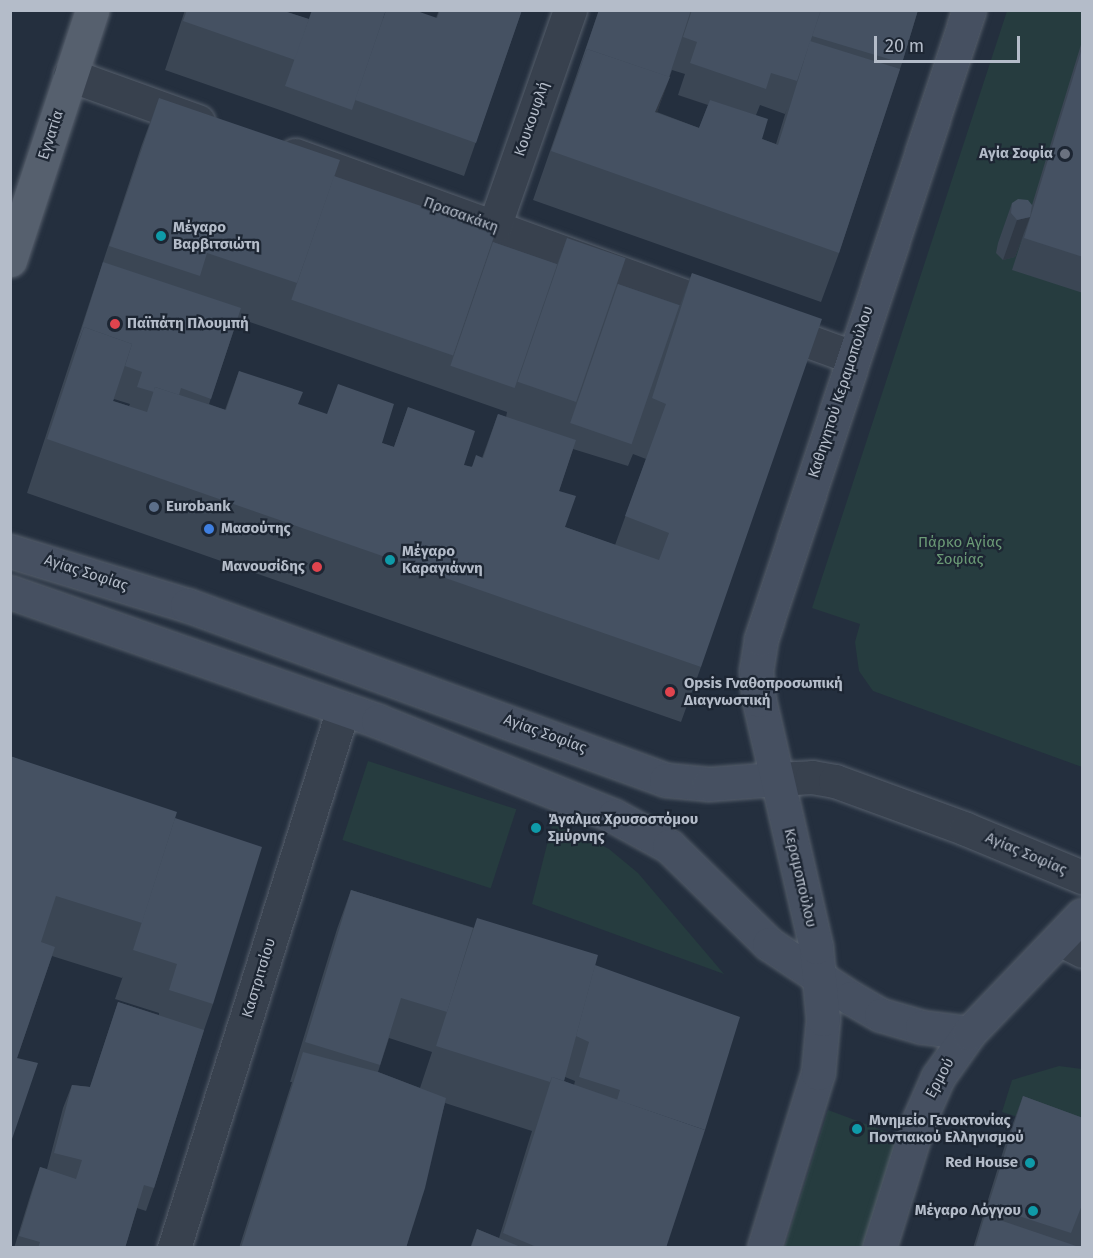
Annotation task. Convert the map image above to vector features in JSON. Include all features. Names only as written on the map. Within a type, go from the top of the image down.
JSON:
[{"type":"main road","name":"Εγνατία","points":[[10,260],[92,10]]},
{"type":"main road","name":"Καθηγητού Κεραμοπούλου","points":[[776,779],[759,700],[756,671],[761,639],[852,357],[969,10]]},
{"type":"main road","name":"Αγίας Σοφίας","points":[[10,551],[187,605],[666,780],[709,784],[776,779]]},
{"type":"main road","points":[[10,592],[343,708],[565,796],[648,833],[669,846],[769,944],[820,978],[881,1015],[922,1027],[969,1033]]},
{"type":"main road","name":"Κεραμοπούλου","points":[[776,779],[820,978]]},
{"type":"main road","name":"Ερμού","points":[[879,1248],[927,1102],[938,1077],[969,1033],[1070,948],[1083,915]]},
{"type":"main road","points":[[764,1248],[818,1073],[823,1019],[820,978]]},
{"type":"street","name":"Κουκουφλή","points":[[494,227],[570,10]]},
{"type":"street","points":[[70,75],[226,131]]},
{"type":"street","name":"Πρασακάκη","points":[[271,147],[852,357]]},
{"type":"street","name":"Καστριτσίου","points":[[174,1248],[343,708]]},
{"type":"street","name":"Αγίας Σοφίας","points":[[776,779],[812,777],[835,781],[966,829],[1083,877]]},
{"type":"green space","name":"Πάρκο Αγίας Σοφίας","points":[[1007,11],[1082,11],[1082,767],[873,691],[859,671],[855,642],[860,624],[812,608]]},
{"type":"green space","points":[[368,761],[516,809],[491,888],[342,840]]},
{"type":"green space","points":[[553,821],[609,849],[638,873],[724,974],[532,904]]},
{"type":"green space","points":[[1059,1066],[1082,1069],[1082,1137],[1002,1112],[1012,1080]]},
{"type":"green space","points":[[828,1110],[898,1136],[863,1247],[784,1248]]},
{"type":"building","points":[[187,10],[288,10],[287,12],[309,19],[295,60],[183,21]]},
{"type":"building","points":[[312,10],[386,10],[352,110],[285,86]]},
{"type":"building","points":[[386,10],[414,10],[437,18],[440,10],[522,10],[476,143],[355,100]]},
{"type":"building","points":[[599,10],[691,10],[669,77],[587,49],[577,75]]},
{"type":"building","points":[[692,10],[821,10],[797,81],[771,73],[766,89],[690,63],[697,42],[683,37]]},
{"type":"building","points":[[821,10],[918,10],[902,63],[812,36]]},
{"type":"building","points":[[810,41],[900,69],[839,253],[551,151],[587,49],[670,77],[655,112],[699,128],[710,100],[768,119],[762,139],[778,145]]},
{"type":"building","name":"Αγία Σοφία","points":[[1083,45],[1083,257],[1024,238]]},
{"type":"building","points":[[159,98],[340,160],[297,283],[207,253],[200,276],[109,246]]},
{"type":"building","points":[[334,176],[496,232],[453,356],[291,300]]},
{"type":"building","points":[[1018,199],[1028,200],[1032,205],[1030,217],[1017,220],[1011,213],[1012,203]]},
{"type":"building","points":[[567,238],[626,258],[576,402],[518,382]]},
{"type":"building","points":[[493,242],[557,264],[515,388],[450,366]]},
{"type":"building","points":[[103,262],[241,308],[211,399],[181,388],[179,395],[155,387],[154,392],[137,387],[142,372],[125,366],[132,344],[84,327],[75,350]]},
{"type":"building","points":[[692,273],[822,319],[701,667],[47,439],[84,327],[132,344],[113,401],[147,412],[155,387],[226,410],[239,371],[303,392],[298,404],[327,414],[338,384],[394,404],[382,443],[394,447],[408,407],[475,431],[464,465],[472,467],[476,455],[483,458],[498,414],[576,440],[559,491],[576,496],[565,527],[659,560],[669,533],[625,516],[666,404],[652,398]]},
{"type":"building","points":[[618,284],[679,305],[632,444],[570,423]]},
{"type":"building","points":[[10,756],[177,812],[142,923],[56,896],[41,942],[55,947],[17,1058],[38,1063],[10,1145]]},
{"type":"building","points":[[175,818],[262,847],[213,1004],[169,990],[177,964],[133,950]]},
{"type":"building","points":[[351,890],[473,928],[447,1012],[401,998],[380,1065],[305,1042]]},
{"type":"building","points":[[477,918],[598,955],[564,1081],[552,1077],[550,1082],[436,1046]]},
{"type":"building","points":[[595,965],[740,1017],[705,1130],[617,1100],[620,1090],[579,1077],[589,1042],[576,1036]]},
{"type":"building","points":[[118,1002],[204,1030],[154,1188],[144,1185],[125,1248],[38,1248],[40,1242],[19,1236],[40,1167],[76,1179],[82,1160],[54,1153],[72,1085],[90,1087]]},
{"type":"building","points":[[303,1052],[378,1072],[446,1098],[425,1188],[406,1248],[241,1248]]},
{"type":"building","points":[[552,1077],[705,1130],[666,1248],[539,1248],[503,1233]]},
{"type":"building","points":[[1023,1096],[1083,1118],[1083,1205],[1071,1233],[988,1206]]},
{"type":"building","points":[[985,1215],[1082,1248],[975,1248]]},
{"type":"building","points":[[477,1229],[523,1248],[471,1248]]},
{"type":"place","name":"Αγία Σοφία","points":[[1065,154]]},
{"type":"place","name":"Μέγαρο Βαρβιτσιώτη","points":[[161,236]]},
{"type":"place","name":"Παϊπάτη Πλουμπή","points":[[115,324]]},
{"type":"place","name":"Eurobank","points":[[154,507]]},
{"type":"place","name":"Μασούτης","points":[[209,529]]},
{"type":"place","name":"Μέγαρο Καραγιάννη","points":[[390,560]]},
{"type":"place","name":"Μανουσίδης","points":[[317,567]]},
{"type":"place","name":"Opsis Γναθοπροσωπική Διαγνωστική","points":[[670,692]]},
{"type":"place","name":"Άγαλμα Χρυσοστόμου Σμύρνης","points":[[536,828]]},
{"type":"place","name":"Μνημείο Γενοκτονίας Ποντιακού Ελληνισμού","points":[[857,1129]]},
{"type":"place","name":"Red House","points":[[1030,1163]]},
{"type":"place","name":"Μέγαρο Λόγγου","points":[[1033,1211]]}]
